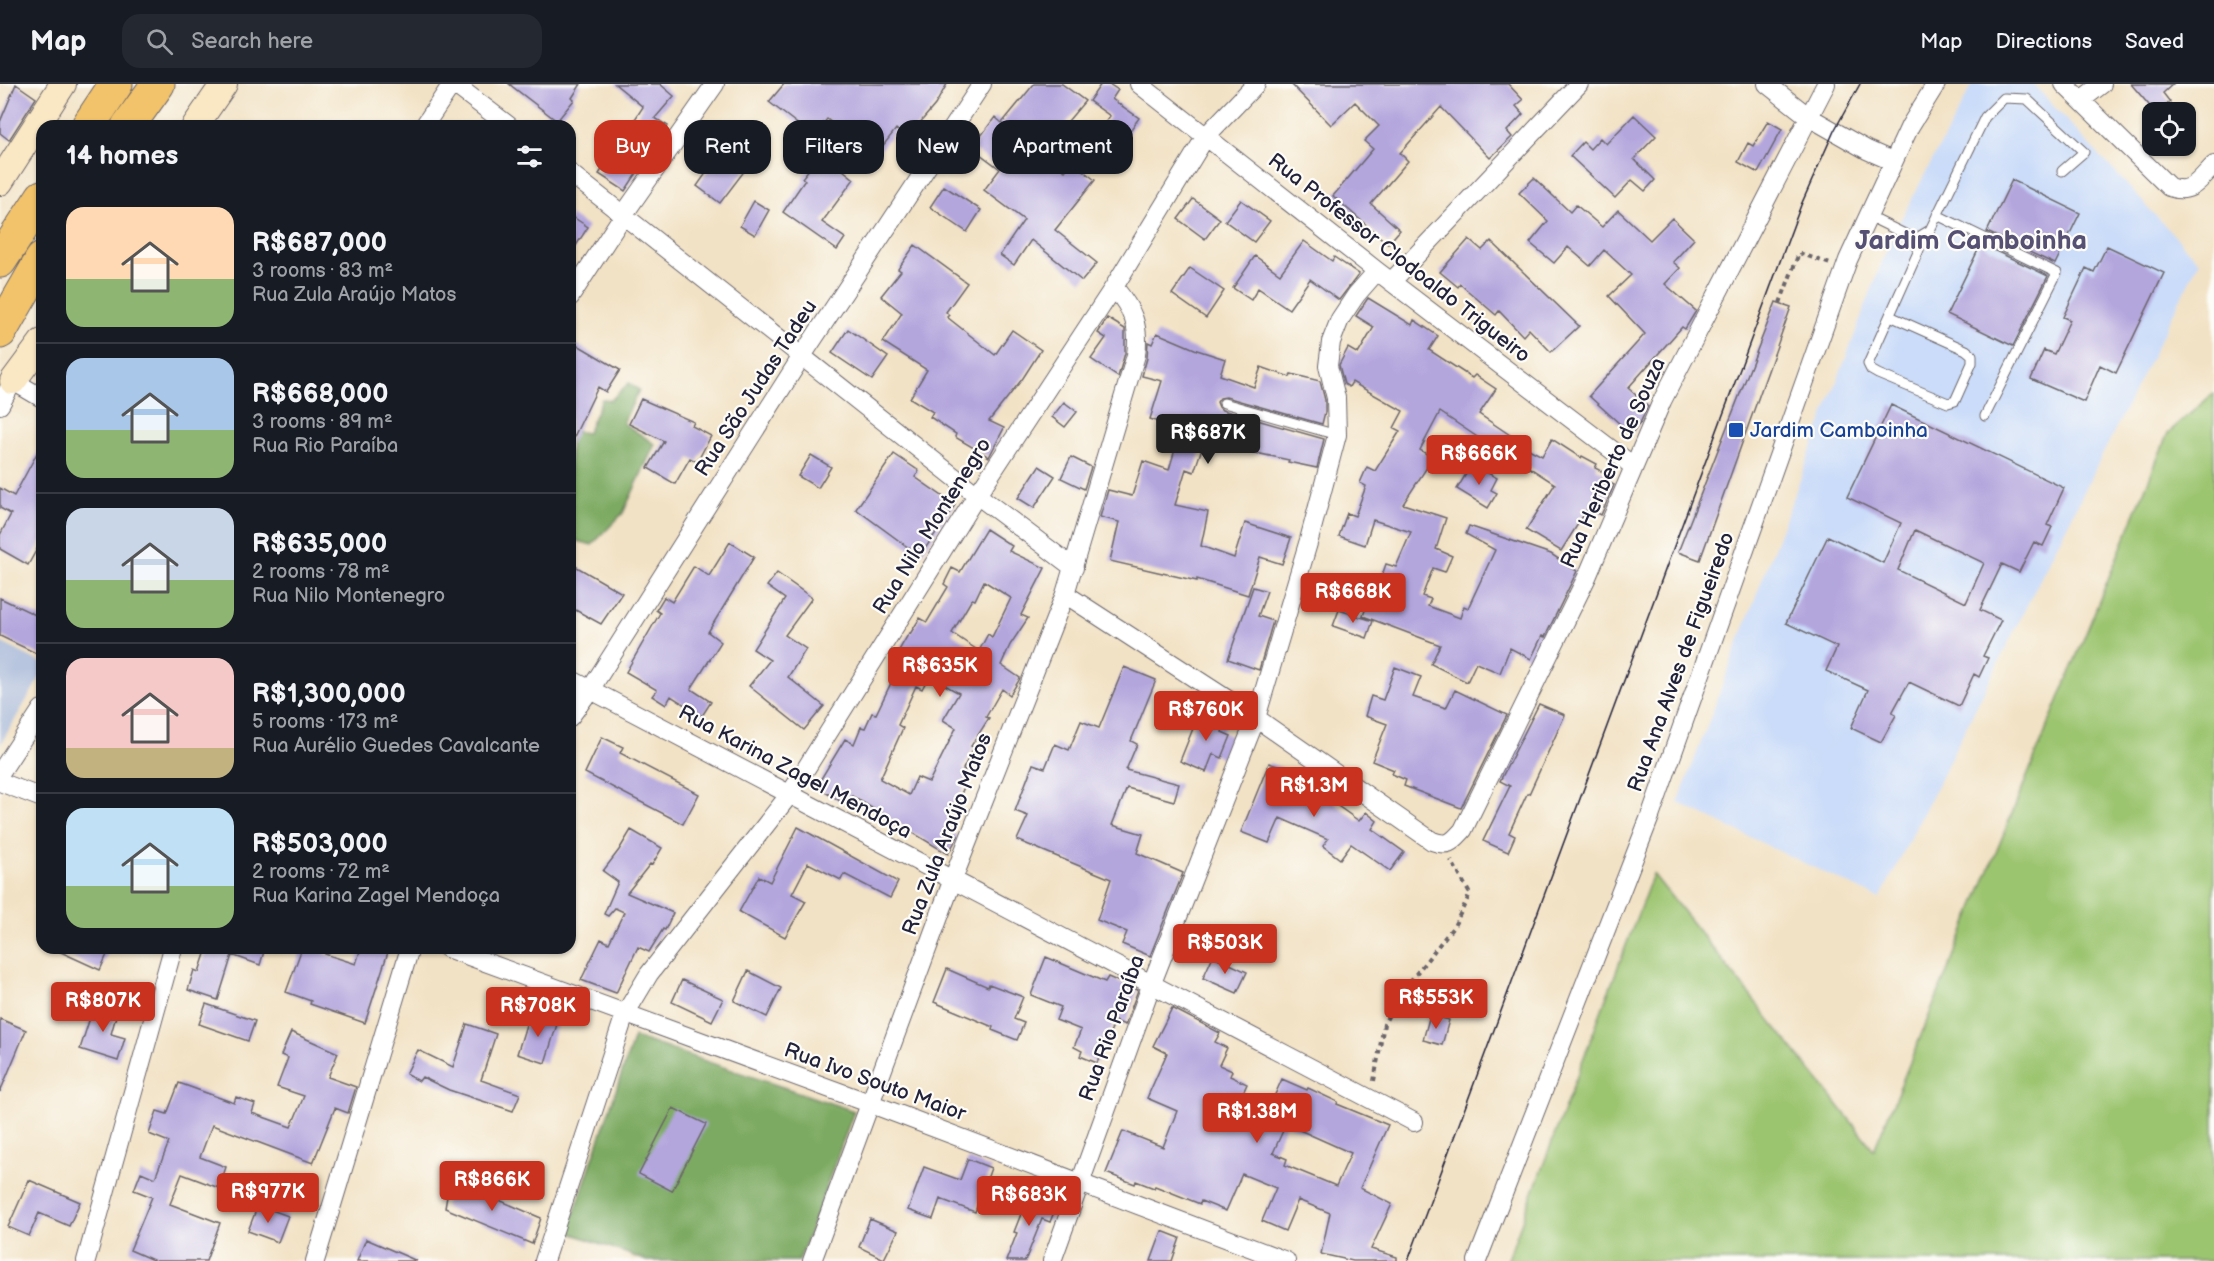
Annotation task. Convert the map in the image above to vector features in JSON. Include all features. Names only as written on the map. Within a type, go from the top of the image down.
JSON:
[{"type":"highway","points":[[92,120],[116,84]]},
{"type":"highway","points":[[132,120],[158,84]]},
{"type":"highway","points":[[0,261],[36,206]]},
{"type":"highway","points":[[0,332],[36,269]]},
{"type":"street","points":[[40,120],[63,84]]},
{"type":"street","points":[[199,120],[224,84]]},
{"type":"street","points":[[428,120],[453,84],[501,120]]},
{"type":"street","points":[[576,288],[624,214],[715,84]]},
{"type":"street","name":"Rua São Judas Tadeu","points":[[576,709],[802,356],[982,84]]},
{"type":"street","name":"Rua Professor Clodoaldo Trigueiro","points":[[1139,84],[1384,276],[1633,465]]},
{"type":"street","name":"Rua Nilo Montenegro","points":[[544,1261],[625,1014],[649,974],[790,794],[977,495],[1114,288],[1206,136],[1256,84]]},
{"type":"street","name":"Rua Rio Paraíba","points":[[1052,1261],[1152,983],[1256,718],[1309,540],[1337,435],[1336,398],[1328,366],[1331,342],[1340,319],[1356,295],[1384,276],[1579,84]]},
{"type":"street","points":[[1767,84],[1809,117],[1867,150],[1892,161]]},
{"type":"street","name":"Rua Heriberto de Souza","points":[[1437,843],[1450,843],[1463,830],[1578,595],[1662,401],[1826,84]]},
{"type":"street","name":"Rua Ana Alves de Figueiredo","points":[[1478,1261],[1651,814],[1844,269],[1892,161],[1936,84]]},
{"type":"street","points":[[2064,84],[2169,187],[2179,190],[2192,188],[2214,165]]},
{"type":"street","points":[[2081,100],[2102,84]]},
{"type":"street","points":[[0,182],[36,126]]},
{"type":"street","points":[[576,178],[977,495],[1074,568]]},
{"type":"street","name":"Rua Zula Araújo Matos","points":[[812,1261],[952,879],[1074,568],[1138,343],[1134,317],[1128,305],[1114,288]]},
{"type":"street","points":[[0,405],[13,381],[36,350]]},
{"type":"street","points":[[13,381],[36,394]]},
{"type":"street","points":[[1065,594],[1256,718],[1437,843]]},
{"type":"street","name":"Rua Karina Zagel Mendoça","points":[[576,682],[1414,1122]]},
{"type":"street","points":[[0,773],[36,718]]},
{"type":"street","points":[[0,782],[36,796]]},
{"type":"street","points":[[86,1261],[171,954]]},
{"type":"street","points":[[315,1261],[408,954]]},
{"type":"street","name":"Rua Ivo Souto Maior","points":[[463,954],[869,1103],[1286,1261]]},
{"type":"lane","points":[[1915,239],[1930,230],[1986,117],[2004,98],[2027,99],[2084,152],[2062,171]]},
{"type":"lane","points":[[1937,215],[2057,273],[1986,416]]},
{"type":"lane","points":[[1869,216],[1915,239],[1919,250],[1868,364],[1871,370],[1948,403],[1955,402],[1972,363],[1972,355],[1966,350],[1890,316]]},
{"type":"lane","points":[[1224,403],[1337,435]]},
{"type":"path","points":[[1780,303],[1799,253],[1844,269]]},
{"type":"path","points":[[1373,1100],[1375,1070],[1384,1024],[1400,994],[1454,926],[1470,894],[1437,843]]},
{"type":"shaded area","points":[[1973,84],[2033,84],[2199,262],[1880,899],[1678,803],[1891,238]]},
{"type":"shaded area","points":[[0,642],[36,660],[36,684],[0,745]]},
{"type":"green space","points":[[629,383],[639,390],[623,423],[655,444],[623,513],[592,545],[576,541],[576,431],[587,433],[602,399],[611,400]]},
{"type":"green space","points":[[2214,393],[2214,1261],[1507,1261],[1653,874],[1874,1150],[2168,433]]},
{"type":"green space","points":[[634,1037],[854,1111],[799,1261],[647,1261],[568,1232]]},
{"type":"building","points":[[16,84],[36,98],[9,140],[0,133],[0,122]]},
{"type":"building","points":[[509,84],[581,84],[572,98],[574,100],[556,120]]},
{"type":"building","points":[[615,84],[660,84],[674,96],[655,118],[658,120],[634,120],[643,107]]},
{"type":"building","points":[[784,84],[947,84],[935,105],[922,120],[896,120],[896,129],[884,144],[884,120],[792,120],[769,102]]},
{"type":"building","points":[[1034,84],[1062,84],[1085,101],[1069,120],[1004,120]]},
{"type":"building","points":[[1101,84],[1109,84],[1118,90],[1112,99],[1139,118],[1133,126],[1133,120],[1107,120],[1110,116],[1089,101]]},
{"type":"building","points":[[1291,84],[1508,84],[1523,100],[1516,106],[1523,114],[1507,131],[1512,137],[1490,158],[1441,107],[1400,153],[1408,161],[1371,204],[1400,230],[1388,244],[1333,196],[1373,149],[1364,141],[1379,126],[1355,102],[1331,125]]},
{"type":"building","points":[[2131,84],[2173,84],[2163,93],[2170,102],[2146,102]]},
{"type":"building","points":[[1634,115],[1656,136],[1634,159],[1655,180],[1645,191],[1632,180],[1615,198],[1570,156],[1583,142],[1590,149],[1600,138],[1606,144]]},
{"type":"building","points":[[992,121],[992,163],[980,154],[980,137]]},
{"type":"building","points":[[1768,121],[1782,129],[1758,173],[1738,162],[1748,143],[1753,146]]},
{"type":"building","points":[[599,174],[636,174],[625,191]]},
{"type":"building","points":[[706,174],[742,174],[720,203],[697,186]]},
{"type":"building","points":[[805,174],[848,174],[854,179],[822,222],[845,238],[837,250],[783,212],[805,180],[802,178]]},
{"type":"building","points":[[996,174],[1087,174],[1095,180],[1055,230],[1097,263],[1082,281],[1031,240],[1014,265],[1000,255],[1024,220],[984,190]]},
{"type":"building","points":[[1534,178],[1570,212],[1576,205],[1602,227],[1618,210],[1650,240],[1672,218],[1694,239],[1673,262],[1680,268],[1665,284],[1696,311],[1685,329],[1682,327],[1628,388],[1648,406],[1640,423],[1631,434],[1589,396],[1645,334],[1609,296],[1631,275],[1604,250],[1590,266],[1568,247],[1554,263],[1530,243],[1548,221],[1519,193]]},
{"type":"building","points":[[2012,180],[2080,213],[2055,264],[1987,232]]},
{"type":"building","points":[[944,186],[981,210],[967,232],[930,207]]},
{"type":"building","points":[[1193,199],[1220,219],[1205,239],[1178,219]]},
{"type":"building","points":[[1241,200],[1270,221],[1254,242],[1225,221]]},
{"type":"building","points":[[754,201],[769,210],[755,235],[740,226]]},
{"type":"building","points":[[576,219],[588,227],[576,246]]},
{"type":"building","points":[[1469,239],[1482,250],[1491,241],[1579,326],[1551,352],[1529,329],[1523,336],[1499,311],[1496,315],[1460,284],[1458,287],[1440,272]]},
{"type":"building","points":[[1304,241],[1332,261],[1334,257],[1359,274],[1339,300],[1310,279],[1289,309],[1258,288],[1251,300],[1233,288],[1255,256],[1280,274]]},
{"type":"building","points":[[1981,244],[2048,276],[2013,346],[1947,314]]},
{"type":"building","points":[[915,245],[967,283],[946,312],[949,315],[947,317],[995,355],[1012,330],[1041,350],[1023,378],[989,421],[1004,428],[989,457],[955,437],[956,434],[930,417],[933,412],[910,398],[927,370],[883,342],[902,313],[881,296],[901,271],[898,269]]},
{"type":"building","points":[[2107,246],[2164,273],[2116,373],[2100,365],[2084,402],[2031,379],[2044,350],[2054,354],[2070,320],[2063,317],[2086,268],[2094,272]]},
{"type":"building","points":[[1190,268],[1224,291],[1206,318],[1172,294]]},
{"type":"building","points":[[1368,298],[1412,325],[1414,320],[1438,336],[1429,350],[1472,378],[1475,375],[1496,389],[1479,414],[1513,437],[1519,444],[1542,456],[1552,439],[1581,458],[1582,456],[1597,464],[1595,468],[1611,476],[1607,482],[1614,485],[1601,515],[1588,508],[1561,551],[1526,530],[1555,484],[1527,466],[1525,469],[1440,412],[1420,450],[1433,458],[1403,504],[1446,518],[1436,549],[1452,556],[1445,572],[1433,568],[1422,596],[1431,599],[1428,606],[1460,618],[1464,606],[1468,608],[1495,550],[1466,534],[1469,526],[1551,554],[1577,571],[1545,637],[1542,636],[1531,659],[1510,648],[1500,673],[1476,663],[1467,682],[1431,664],[1440,645],[1363,616],[1374,585],[1379,584],[1386,564],[1396,567],[1411,532],[1373,520],[1365,545],[1339,536],[1347,513],[1355,516],[1366,486],[1360,483],[1367,467],[1375,471],[1400,431],[1394,428],[1403,411],[1352,382],[1349,387],[1344,384],[1339,365],[1348,348],[1358,354],[1374,327],[1356,316]]},
{"type":"building","name":"Jardim Camboinha","points":[[1776,302],[1791,307],[1700,560],[1678,552]]},
{"type":"building","points":[[1107,318],[1125,329],[1125,353],[1118,377],[1091,359],[1106,338],[1098,333]]},
{"type":"building","points":[[848,329],[888,357],[872,380],[832,353]]},
{"type":"building","points":[[1157,333],[1225,359],[1220,375],[1254,387],[1261,367],[1290,377],[1291,374],[1320,381],[1325,400],[1322,424],[1226,397],[1220,398],[1217,402],[1222,410],[1324,439],[1317,468],[1204,442],[1194,472],[1186,469],[1175,505],[1208,512],[1201,546],[1234,558],[1245,523],[1291,538],[1282,564],[1260,557],[1248,595],[1197,579],[1197,581],[1110,561],[1119,522],[1100,517],[1108,490],[1132,496],[1143,461],[1169,470],[1181,429],[1150,419],[1162,381],[1142,376],[1148,342],[1152,344]]},
{"type":"building","points":[[576,344],[620,370],[606,392],[598,387],[576,433]]},
{"type":"building","points":[[641,399],[694,422],[692,426],[711,436],[697,462],[690,458],[675,484],[648,468],[664,441],[629,424]]},
{"type":"building","points":[[1064,402],[1077,412],[1065,427],[1052,417]]},
{"type":"building","points":[[1891,405],[2064,488],[2047,525],[2052,527],[2043,546],[2034,542],[2019,572],[2002,564],[1980,610],[2001,620],[1983,656],[1988,658],[1979,677],[1974,674],[1959,706],[1909,682],[1892,713],[1896,715],[1881,742],[1851,728],[1868,690],[1826,671],[1837,647],[1786,623],[1828,536],[1883,563],[1901,523],[1847,497]],"holes":[[[1915,530],[1984,563],[1966,603],[1898,570]]]},
{"type":"building","points":[[894,454],[919,471],[915,477],[955,505],[920,556],[856,509]]},
{"type":"building","points":[[36,455],[36,551],[28,565],[0,549],[0,535],[11,514],[0,508],[0,488],[14,496]]},
{"type":"building","points":[[811,455],[831,467],[818,488],[798,476]]},
{"type":"building","points":[[1071,457],[1091,467],[1084,489],[1061,478]]},
{"type":"building","points":[[1472,464],[1497,478],[1491,490],[1497,493],[1488,508],[1457,489]]},
{"type":"building","points":[[1039,466],[1055,476],[1034,508],[1018,498]]},
{"type":"building","points":[[986,529],[1012,546],[1009,551],[1045,568],[1021,615],[1028,618],[1010,645],[1001,665],[1020,678],[1010,695],[1002,689],[986,717],[989,718],[971,746],[974,747],[963,769],[970,773],[946,829],[958,836],[948,854],[852,796],[847,805],[816,787],[845,739],[854,744],[861,727],[865,728],[872,713],[876,714],[904,656],[898,652],[909,633],[920,618],[927,622],[948,587],[944,584],[952,568],[960,572]],"holes":[[[984,581],[1011,598],[992,637],[988,634],[979,651],[952,633],[972,599],[975,600]],[[929,676],[959,693],[943,720],[956,728],[929,782],[917,777],[909,795],[880,779],[903,728],[898,725],[916,686],[922,689]]]},
{"type":"building","points":[[730,542],[754,557],[708,632],[721,642],[691,689],[711,702],[702,716],[671,696],[666,705],[652,696],[657,690],[626,672],[660,613],[656,610],[664,597],[672,602],[694,566],[709,576]]},
{"type":"building","points":[[576,566],[622,593],[601,624],[576,610]]},
{"type":"building","points":[[777,573],[812,598],[785,635],[806,649],[788,677],[824,706],[804,730],[749,686],[770,660],[753,649],[785,599],[767,586]]},
{"type":"building","points":[[1253,587],[1267,591],[1258,616],[1273,621],[1259,670],[1228,659]]},
{"type":"building","points":[[0,598],[36,615],[36,653],[0,636]]},
{"type":"building","points":[[1339,610],[1373,621],[1367,638],[1333,626]]},
{"type":"building","points":[[1124,667],[1156,680],[1131,741],[1137,744],[1126,770],[1179,784],[1174,801],[1127,788],[1112,825],[1143,834],[1137,853],[1183,873],[1150,956],[1122,944],[1127,932],[1097,920],[1111,879],[1017,840],[1028,816],[1015,811],[1033,764],[1045,768],[1055,744],[1069,750],[1081,721],[1099,728]]},
{"type":"building","points":[[1395,667],[1421,677],[1413,697],[1446,708],[1455,690],[1507,715],[1461,808],[1404,786],[1406,780],[1392,774],[1394,770],[1372,761],[1387,724],[1365,716],[1371,696],[1383,700]]},
{"type":"building","points":[[1539,704],[1565,715],[1509,833],[1515,836],[1508,852],[1483,841],[1510,786],[1500,781]]},
{"type":"building","points":[[1200,711],[1226,722],[1222,732],[1231,736],[1222,758],[1213,754],[1206,772],[1180,761]]},
{"type":"building","points":[[602,737],[623,747],[620,753],[699,794],[683,824],[585,773]]},
{"type":"building","points":[[1269,763],[1298,774],[1295,781],[1337,799],[1335,804],[1359,821],[1366,812],[1377,821],[1372,829],[1404,852],[1390,871],[1351,844],[1340,859],[1323,846],[1328,839],[1280,818],[1269,843],[1241,832]]},
{"type":"building","points":[[798,827],[898,882],[890,898],[844,874],[841,880],[808,863],[792,894],[806,901],[785,937],[739,912],[759,876],[770,882]]},
{"type":"building","points":[[631,830],[662,848],[652,865],[650,864],[627,893],[673,913],[665,930],[663,929],[649,952],[638,947],[616,993],[581,980],[601,939],[609,943],[624,912],[615,908],[608,916],[604,914],[618,882],[603,871]]},
{"type":"building","points":[[65,954],[107,954],[100,970]]},
{"type":"building","points":[[205,954],[263,954],[260,965],[232,955],[218,1000],[188,990],[194,970],[199,972]]},
{"type":"building","points":[[300,954],[325,954],[356,964],[359,954],[387,954],[365,1023],[310,1004],[311,1001],[286,992]]},
{"type":"building","points":[[1213,956],[1247,972],[1237,993],[1203,978]]},
{"type":"building","points":[[1046,957],[1105,982],[1108,977],[1138,990],[1125,1025],[1115,1021],[1097,1063],[1080,1056],[1082,1051],[1074,1047],[1081,1030],[1056,1020],[1061,1007],[1031,995]]},
{"type":"building","points":[[947,969],[988,987],[989,984],[1023,997],[1014,1019],[1024,1023],[1017,1040],[992,1030],[993,1027],[934,1002]]},
{"type":"building","points":[[748,971],[781,988],[767,1017],[734,1001]]},
{"type":"building","points":[[682,980],[723,999],[712,1021],[672,1002]]},
{"type":"building","points":[[95,1002],[118,1009],[111,1034],[125,1038],[118,1061],[80,1049]]},
{"type":"building","points":[[206,1004],[255,1021],[248,1041],[199,1024]]},
{"type":"building","points":[[1172,1008],[1220,1033],[1215,1042],[1227,1048],[1219,1065],[1232,1071],[1230,1076],[1247,1084],[1242,1095],[1269,1108],[1282,1079],[1307,1090],[1308,1088],[1338,1102],[1337,1104],[1388,1125],[1360,1188],[1392,1204],[1371,1249],[1397,1257],[1397,1261],[1353,1261],[1321,1254],[1330,1213],[1298,1200],[1285,1231],[1262,1221],[1276,1188],[1242,1174],[1226,1211],[1201,1201],[1200,1204],[1155,1186],[1154,1188],[1136,1181],[1135,1184],[1106,1173],[1123,1131],[1163,1147],[1177,1111],[1147,1098],[1167,1053],[1153,1046]],"holes":[[[1286,1124],[1351,1153],[1336,1186],[1285,1165],[1287,1159],[1273,1153]]]},
{"type":"building","points":[[530,1012],[558,1021],[545,1063],[517,1054]]},
{"type":"building","points":[[1430,1015],[1449,1020],[1442,1045],[1423,1040]]},
{"type":"building","points":[[0,1019],[26,1030],[0,1092]]},
{"type":"building","points":[[467,1024],[496,1034],[481,1080],[520,1094],[513,1111],[449,1090],[422,1077],[419,1081],[406,1074],[418,1050],[453,1067]]},
{"type":"building","points":[[291,1032],[338,1053],[328,1077],[356,1087],[348,1113],[335,1108],[313,1163],[212,1125],[200,1157],[226,1167],[219,1188],[182,1174],[170,1204],[220,1223],[206,1261],[155,1261],[130,1250],[152,1197],[134,1190],[141,1172],[155,1178],[169,1142],[149,1134],[157,1111],[167,1114],[179,1083],[234,1103],[236,1097],[255,1104],[252,1113],[291,1127],[304,1096],[277,1087],[288,1058],[281,1055]]},
{"type":"building","points":[[673,1108],[706,1124],[672,1191],[639,1174]]},
{"type":"building","points":[[968,1159],[991,1168],[975,1212],[940,1199],[933,1219],[908,1210],[924,1167],[960,1180]]},
{"type":"building","points":[[450,1179],[541,1218],[532,1244],[445,1208]]},
{"type":"building","points":[[29,1180],[80,1202],[69,1226],[39,1213],[29,1236],[8,1227]]},
{"type":"building","points":[[1028,1196],[1056,1207],[1050,1222],[1042,1219],[1025,1261],[1006,1261],[1017,1233],[1014,1232]]},
{"type":"building","points":[[258,1205],[288,1216],[278,1242],[248,1231]]},
{"type":"building","points":[[870,1219],[898,1231],[884,1259],[859,1247]]},
{"type":"building","points":[[1162,1231],[1180,1238],[1172,1261],[1151,1261]]},
{"type":"building","points":[[366,1239],[417,1261],[357,1261]]},
{"type":"tram line","points":[[1408,1261],[1801,205],[1834,131],[1860,84]]},
{"type":"place","name":"Jardim Camboinha","points":[[1736,430]]},
{"type":"district","name":"Jardim Camboinha","points":[[1971,241]]}]
